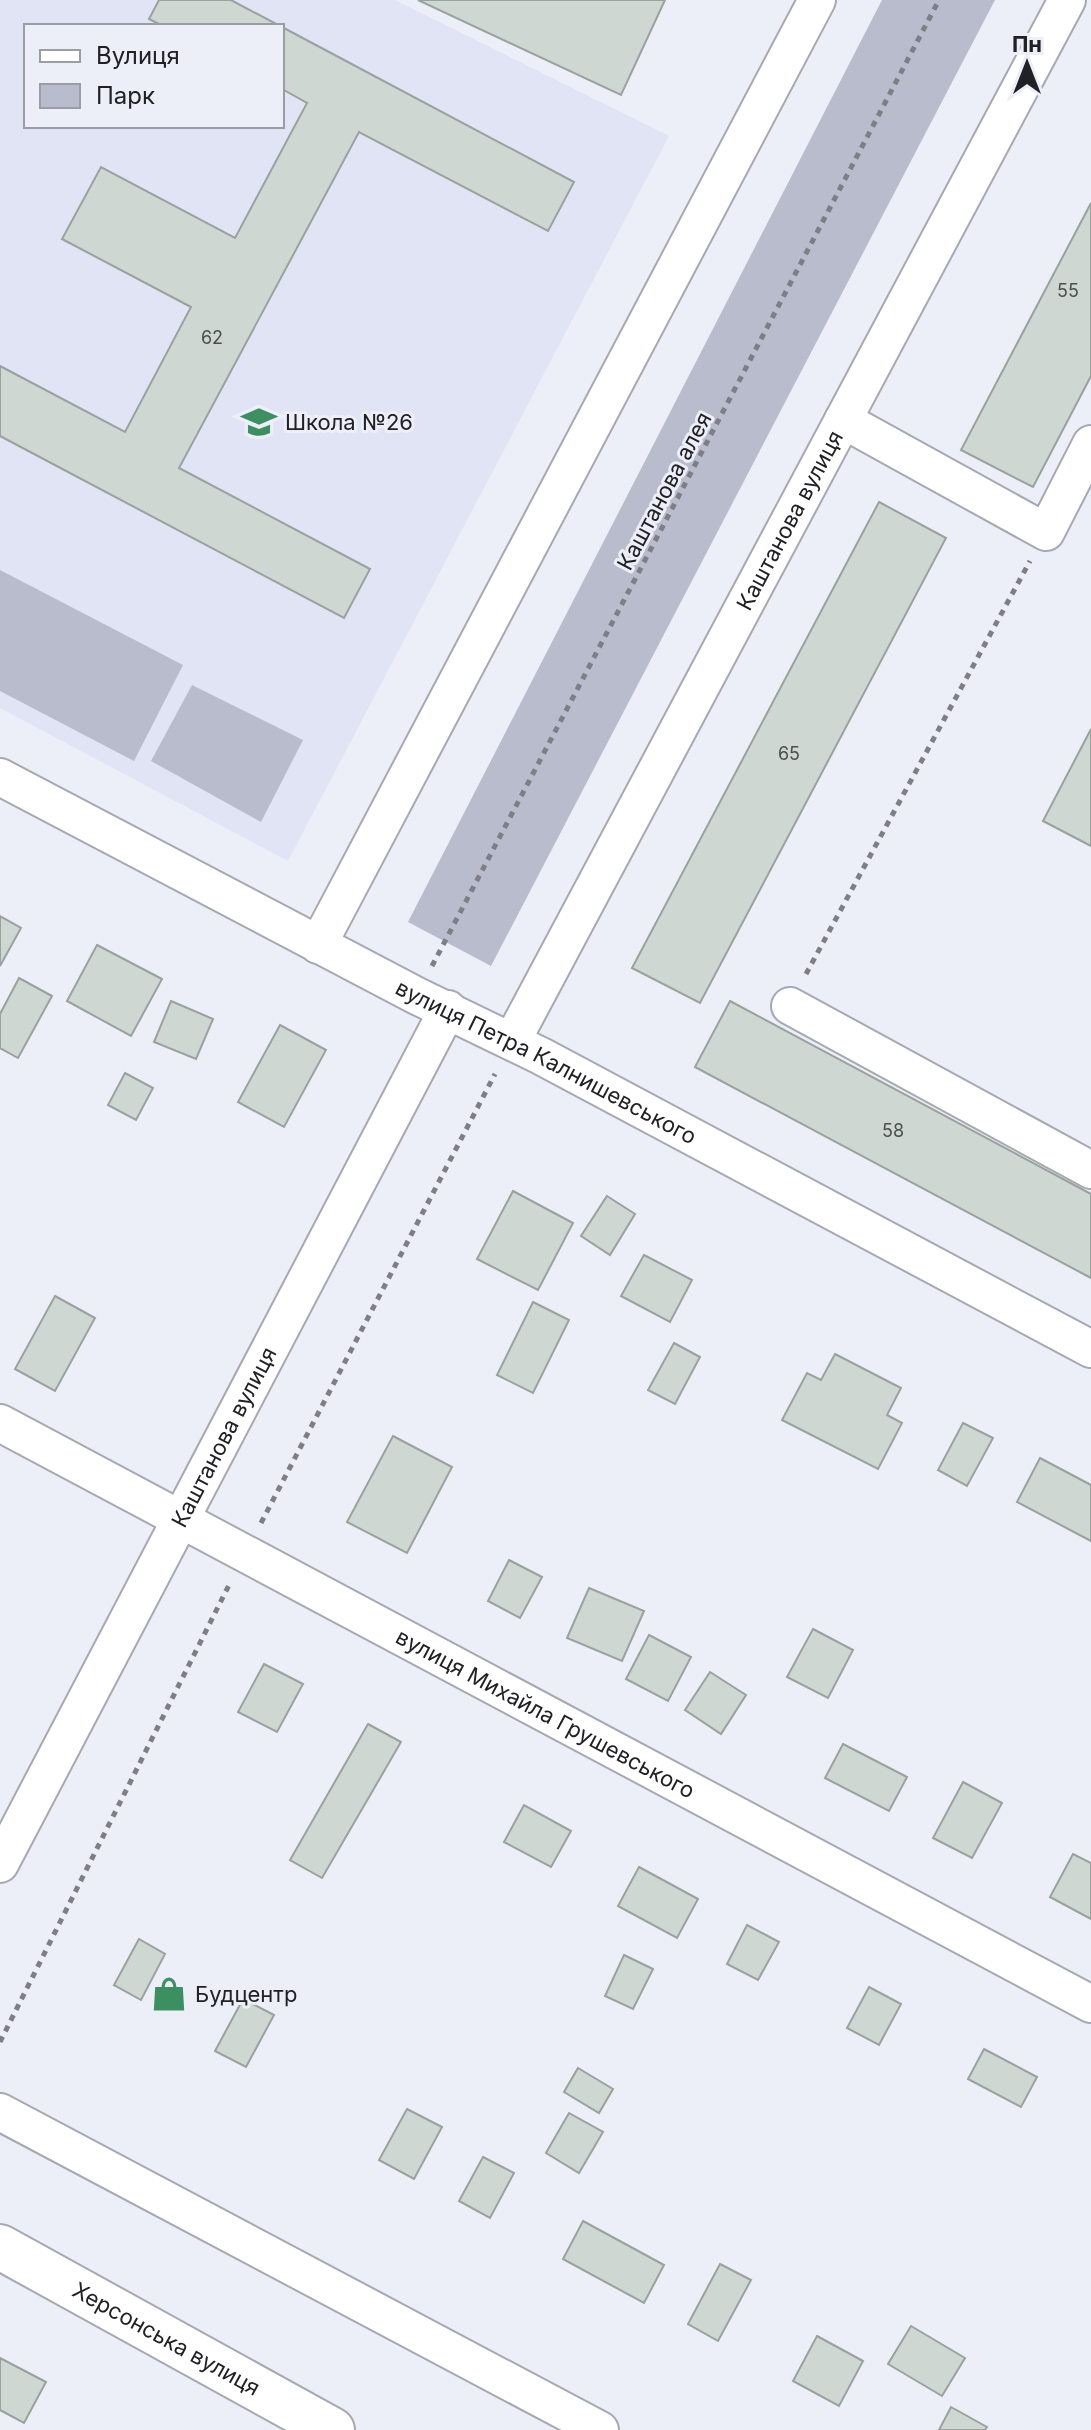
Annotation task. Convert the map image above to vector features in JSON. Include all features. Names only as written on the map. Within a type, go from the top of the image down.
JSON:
[{"type":"main road","name":"Херсонська вулиця","points":[[0,2247],[332,2430]]},
{"type":"street","points":[[318,945],[817,0]]},
{"type":"street","name":"Каштанова вулиця","points":[[512,1041],[1067,0]]},
{"type":"street","points":[[843,420],[1046,532],[1091,444]]},
{"type":"street","name":"вулиця Петра Калнишевського","points":[[0,777],[318,945],[512,1041],[1091,1349]]},
{"type":"street","name":"Каштанова вулиця","points":[[0,1864],[181,1517],[432,1003]]},
{"type":"street","points":[[790,1006],[1091,1170]]},
{"type":"street","name":"вулиця Михайла Грушевського","points":[[0,1423],[1091,2004]]},
{"type":"street","points":[[0,2112],[600,2430]]},
{"type":"path","name":"Каштанова алея","points":[[432,1003],[939,0]]},
{"type":"path","points":[[790,1006],[1046,532]]},
{"type":"shaded area","name":"Школа №26","points":[[0,0],[395,0],[669,136],[288,861],[0,708]]},
{"type":"green space","points":[[882,0],[995,0],[491,966],[408,922]]},
{"type":"green space","points":[[0,570],[183,665],[134,761],[0,691]]},
{"type":"green space","points":[[192,685],[303,740],[261,822],[151,761]]},
{"type":"building","points":[[159,0],[231,0],[276,24],[159,24],[149,19]]},
{"type":"building","points":[[418,0],[665,0],[621,95]]},
{"type":"building","points":[[284,28],[574,182],[548,231],[359,132],[179,468],[370,569],[344,618],[0,436],[0,366],[125,432],[191,307],[62,239],[101,167],[235,238],[307,103],[284,90]]},
{"type":"building","points":[[1091,203],[1091,376],[1033,487],[961,450]]},
{"type":"building","points":[[879,502],[946,538],[700,1003],[632,968]]},
{"type":"building","points":[[1091,729],[1091,846],[1043,821]]},
{"type":"building","points":[[0,916],[21,928],[0,966]]},
{"type":"building","points":[[97,945],[162,979],[131,1036],[67,1001]]},
{"type":"building","points":[[19,978],[52,996],[18,1058],[0,1048],[0,1014]]},
{"type":"building","points":[[171,1001],[213,1019],[196,1059],[154,1042]]},
{"type":"building","points":[[730,1001],[1091,1194],[1091,1278],[695,1067]]},
{"type":"building","points":[[280,1025],[326,1050],[284,1127],[238,1102]]},
{"type":"building","points":[[125,1073],[153,1088],[136,1120],[108,1105]]},
{"type":"building","points":[[513,1191],[573,1223],[538,1290],[477,1259]]},
{"type":"building","points":[[607,1196],[635,1214],[610,1255],[581,1236]]},
{"type":"building","points":[[644,1255],[692,1280],[670,1322],[621,1296]]},
{"type":"building","points":[[55,1296],[95,1318],[55,1391],[15,1369]]},
{"type":"building","points":[[533,1302],[569,1320],[533,1393],[497,1375]]},
{"type":"building","points":[[674,1343],[700,1357],[675,1404],[648,1390]]},
{"type":"building","points":[[835,1354],[901,1388],[887,1415],[902,1423],[878,1469],[782,1420],[807,1373],[821,1380]]},
{"type":"building","points":[[963,1423],[993,1438],[967,1486],[938,1470]]},
{"type":"building","points":[[393,1436],[452,1467],[407,1553],[347,1522]]},
{"type":"building","points":[[1040,1458],[1091,1485],[1091,1541],[1017,1502]]},
{"type":"building","points":[[509,1560],[542,1577],[520,1618],[488,1601]]},
{"type":"building","points":[[589,1588],[644,1611],[622,1661],[567,1638]]},
{"type":"building","points":[[813,1629],[853,1650],[828,1698],[787,1677]]},
{"type":"building","points":[[649,1635],[691,1657],[668,1701],[626,1679]]},
{"type":"building","points":[[264,1664],[303,1684],[277,1732],[238,1712]]},
{"type":"building","points":[[710,1672],[746,1695],[721,1734],[685,1710]]},
{"type":"building","points":[[368,1724],[401,1742],[322,1878],[290,1860]]},
{"type":"building","points":[[843,1744],[907,1777],[889,1811],[825,1778]]},
{"type":"building","points":[[963,1782],[1002,1803],[972,1858],[933,1838]]},
{"type":"building","points":[[524,1805],[571,1831],[551,1867],[504,1842]]},
{"type":"building","points":[[1073,1854],[1091,1863],[1091,1919],[1050,1897]]},
{"type":"building","points":[[639,1867],[698,1899],[677,1938],[618,1906]]},
{"type":"building","points":[[747,1925],[779,1942],[758,1980],[727,1964]]},
{"type":"building","points":[[139,1939],[165,1954],[141,2000],[114,1985]]},
{"type":"building","points":[[624,1955],[653,1969],[633,2009],[605,1996]]},
{"type":"building","points":[[869,1987],[901,2004],[879,2045],[847,2028]]},
{"type":"building","points":[[243,1999],[274,2015],[246,2067],[215,2051]]},
{"type":"building","points":[[984,2049],[1037,2077],[1021,2107],[968,2079]]},
{"type":"building","points":[[578,2068],[613,2089],[599,2113],[564,2092]]},
{"type":"building","points":[[407,2109],[442,2127],[414,2179],[379,2160]]},
{"type":"building","points":[[569,2113],[603,2132],[579,2173],[546,2153]]},
{"type":"building","points":[[483,2157],[514,2173],[490,2218],[459,2201]]},
{"type":"building","points":[[583,2221],[664,2265],[644,2303],[563,2259]]},
{"type":"building","points":[[720,2264],[751,2280],[718,2341],[688,2324]]},
{"type":"building","points":[[911,2326],[965,2358],[942,2396],[888,2364]]},
{"type":"building","points":[[817,2336],[863,2361],[839,2406],[793,2381]]},
{"type":"building","points":[[0,2358],[46,2382],[24,2423],[0,2410]]},
{"type":"building","points":[[951,2407],[987,2427],[985,2430],[939,2430]]},
{"type":"place","name":"Школа №26","points":[[259,422]]},
{"type":"place","name":"Будцентр","points":[[169,1994]]}]
